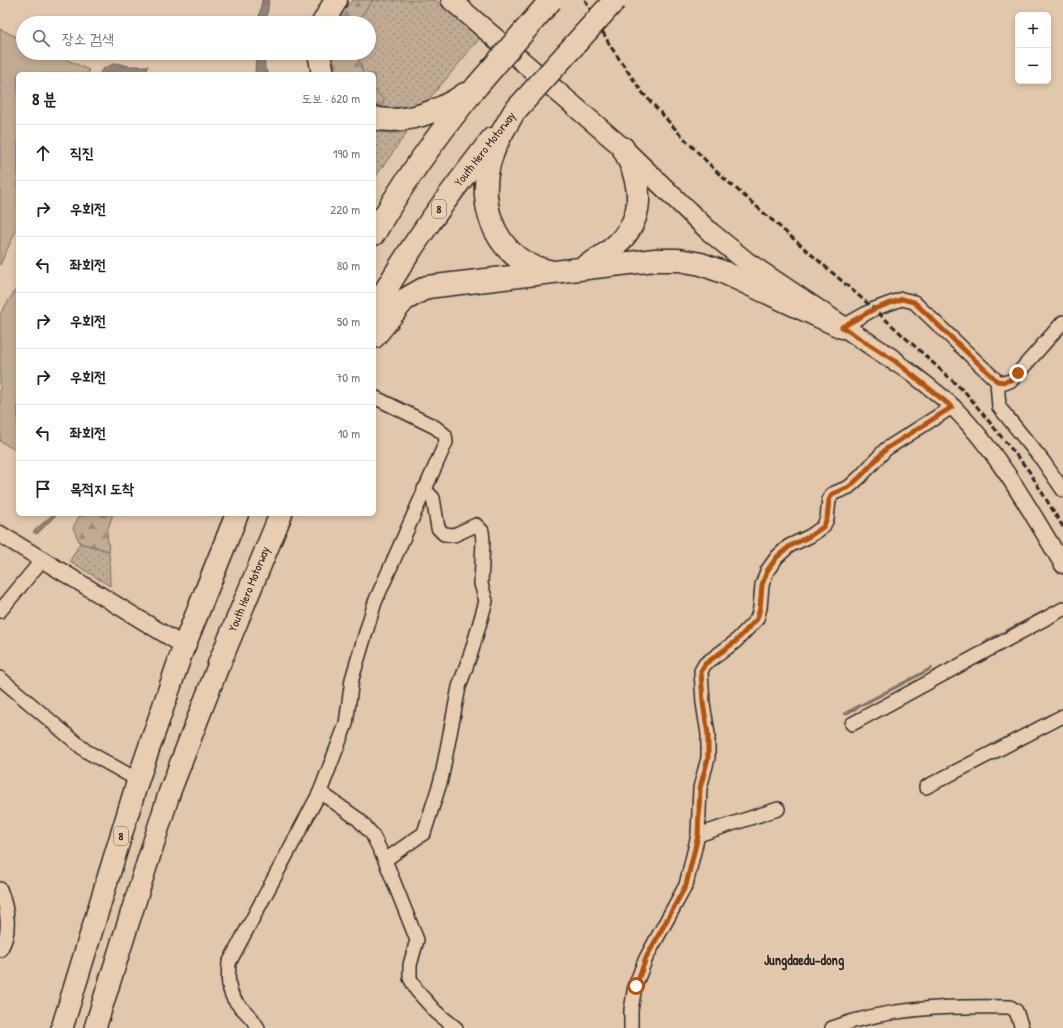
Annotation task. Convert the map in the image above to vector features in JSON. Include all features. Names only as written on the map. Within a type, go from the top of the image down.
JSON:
[{"type":"highway","points":[[317,0],[318,16]]},
{"type":"highway","points":[[327,16],[336,0]]},
{"type":"highway","points":[[376,230],[394,198],[419,160],[477,86],[551,0]]},
{"type":"highway","name":"Youth Hero Motorway","points":[[376,308],[404,258],[428,224],[514,112],[615,0]]},
{"type":"highway","points":[[319,60],[320,72]]},
{"type":"highway","points":[[320,60],[323,72]]},
{"type":"highway","points":[[376,118],[399,120],[418,115],[457,100],[477,86]]},
{"type":"highway","points":[[514,112],[495,147],[489,165],[485,186],[490,219],[504,247],[517,258],[531,266],[547,271],[565,272],[582,268],[598,260],[613,249],[624,238],[632,224],[637,209],[639,195],[637,180],[632,164],[623,148]]},
{"type":"highway","points":[[376,335],[404,300],[427,287],[565,272],[655,260],[679,260],[724,272],[842,327]]},
{"type":"highway","name":"8","points":[[184,646],[236,516]]},
{"type":"highway","name":"Youth Hero Motorway","points":[[219,664],[280,516]]},
{"type":"main road","points":[[451,0],[623,148],[710,232],[748,262],[842,327],[895,361]]},
{"type":"main road","name":"8","points":[[62,1028],[138,780],[184,646]]},
{"type":"main road","points":[[95,1028],[170,791],[219,664]]},
{"type":"street","points":[[842,327],[874,309],[902,299],[914,302],[997,381],[1005,383],[1012,380],[1063,322]]},
{"type":"street","points":[[895,361],[952,407],[1000,462],[1020,491],[1063,565]]},
{"type":"street","points":[[997,381],[998,407],[1043,461],[1063,490]]},
{"type":"street","points":[[258,1028],[252,1017],[236,1002],[230,990],[229,963],[257,906],[320,792],[346,724],[352,679],[375,602],[446,442],[445,435],[435,427],[376,398]]},
{"type":"street","points":[[631,1028],[631,1010],[636,986],[646,958],[686,885],[698,836],[700,788],[708,758],[708,734],[703,703],[701,671],[705,664],[735,642],[757,619],[760,608],[762,585],[767,571],[777,557],[790,546],[810,536],[823,527],[827,519],[829,500],[832,494],[849,487],[886,449],[952,407]]},
{"type":"street","points":[[385,860],[424,834],[441,780],[459,687],[472,650],[486,601],[481,584],[482,531],[476,525],[454,534],[444,534],[438,528],[433,498],[424,489]]},
{"type":"street","points":[[0,534],[184,646]]},
{"type":"street","points":[[0,611],[42,560]]},
{"type":"street","points":[[852,724],[1063,609]]},
{"type":"street","points":[[0,678],[86,751],[138,780]]},
{"type":"street","points":[[926,787],[1063,716]]},
{"type":"street","points":[[320,792],[358,819],[372,834],[385,860],[417,940],[410,965],[410,978],[417,991],[436,1012],[456,1028]]},
{"type":"street","points":[[698,836],[778,809]]},
{"type":"street","points":[[0,889],[5,902],[7,918],[6,934],[0,950]]},
{"type":"street","points":[[832,1028],[856,1019],[892,1012],[950,1006],[1010,1007],[1016,1011],[1022,1028]]},
{"type":"green space","points":[[353,0],[373,0],[361,16],[340,16]]},
{"type":"green space","points":[[373,0],[436,0],[481,37],[419,111],[380,112],[384,100],[376,91],[376,72],[362,72],[359,60],[376,60],[376,16],[361,16]]},
{"type":"green space","points":[[0,29],[16,37],[16,60],[67,60],[89,70],[88,72],[16,72],[16,230],[0,265]]},
{"type":"green space","points":[[333,60],[359,60],[362,72],[336,72]]},
{"type":"green space","points":[[376,91],[384,100],[380,112],[376,110]]},
{"type":"green space","points":[[376,131],[389,133],[407,132],[376,176]]},
{"type":"green space","points":[[16,289],[16,451],[0,441],[0,314]]},
{"type":"green space","points":[[79,516],[112,516],[107,531],[109,551],[80,543],[73,528]]},
{"type":"green space","points":[[80,543],[109,551],[110,586],[70,561]]},
{"type":"water","points":[[262,0],[269,0],[267,16],[259,16]]},
{"type":"water","points":[[256,60],[264,60],[265,69],[267,72],[255,72]]},
{"type":"water","points":[[116,63],[129,66],[148,66],[146,72],[101,72],[104,68]]},
{"type":"water","points":[[51,516],[55,516],[37,534],[33,532]]},
{"type":"water","points":[[1055,605],[1055,607],[984,644],[983,642]]},
{"type":"water","points":[[932,667],[932,669],[845,715],[844,713]]},
{"type":"railway","points":[[585,0],[611,47],[642,92],[679,133],[718,173],[874,309],[966,393],[1029,471],[1063,527]]},
{"type":"district","name":"Jungdaedu-dong","points":[[804,960]]},
{"type":"route","points":[[636,986],[646,958],[686,885],[698,836],[700,788],[708,758],[708,734],[703,703],[701,671],[705,664],[735,642],[757,619],[760,608],[762,585],[767,571],[777,557],[790,546],[810,536],[823,527],[827,519],[829,500],[832,494],[849,487],[886,449],[952,407],[895,361],[842,327],[874,309],[902,299],[914,302],[997,381],[1005,383],[1012,380],[1018,373]]}]
